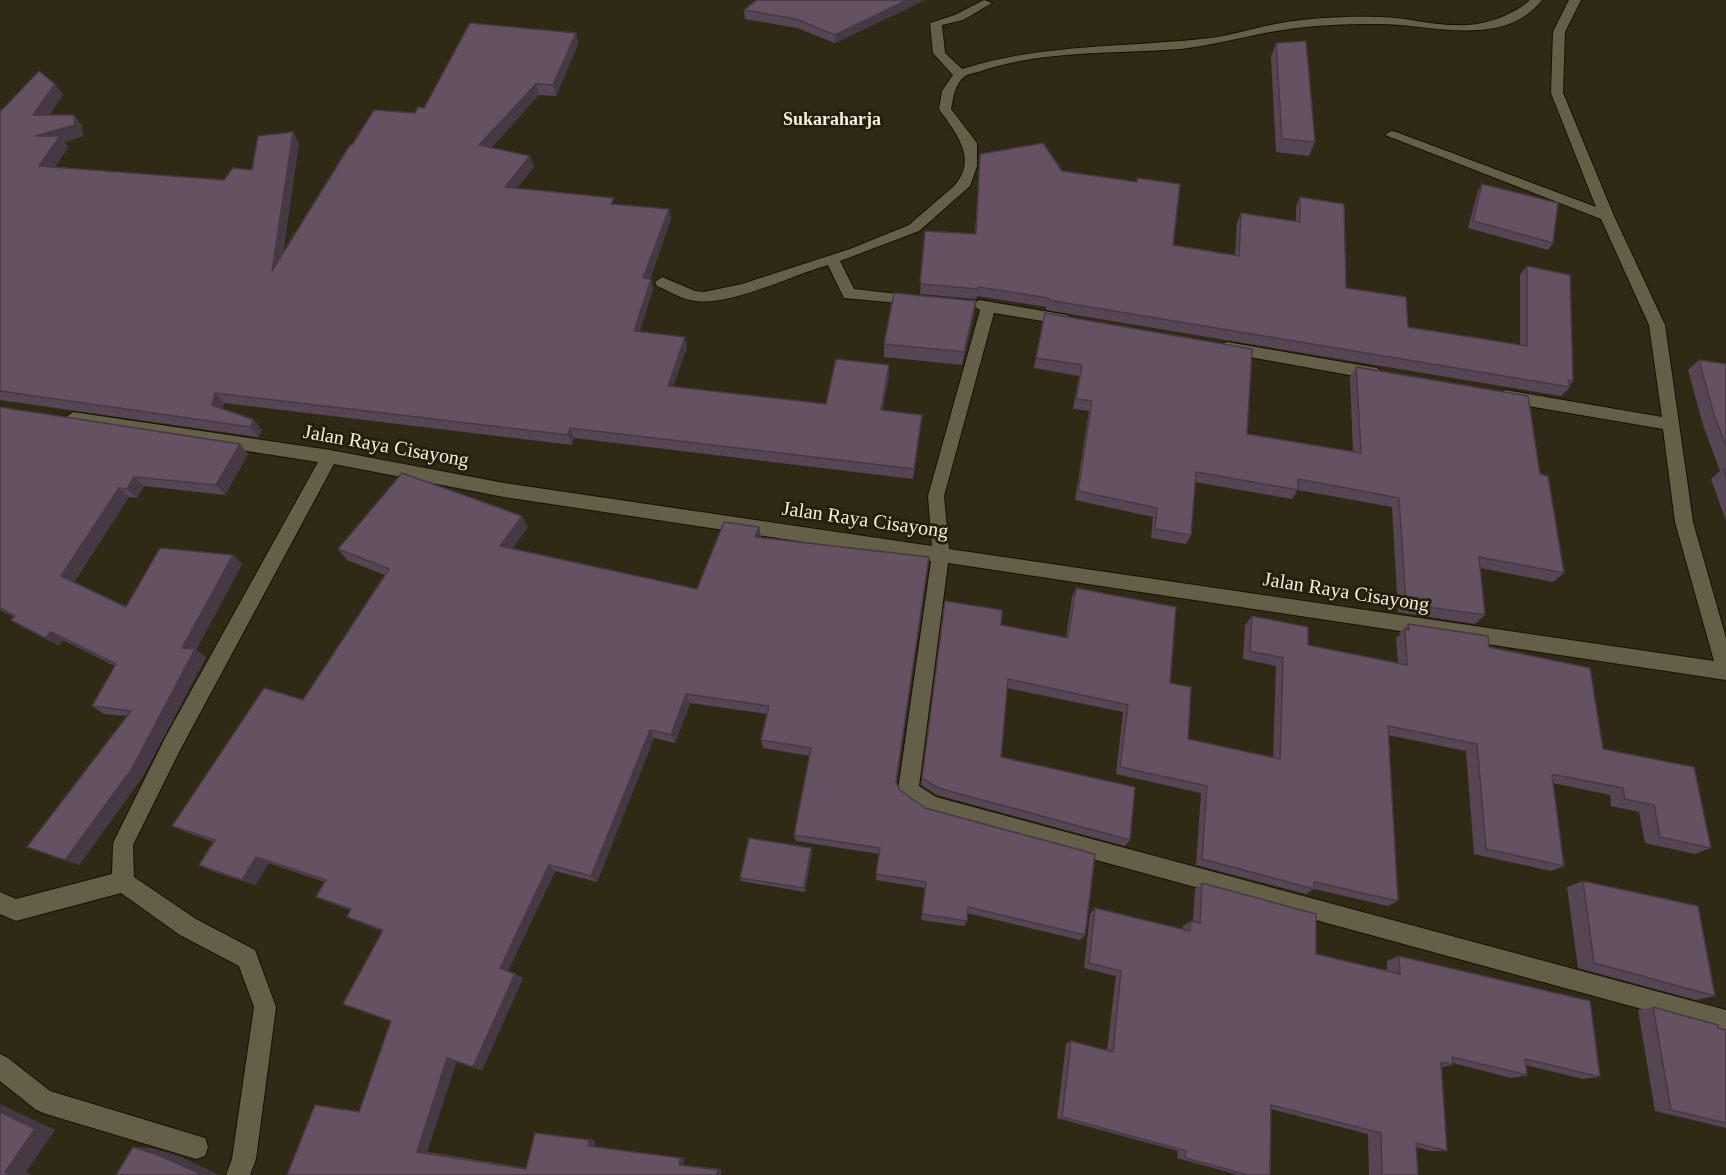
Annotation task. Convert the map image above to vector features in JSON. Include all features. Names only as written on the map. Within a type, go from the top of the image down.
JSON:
[{"type":"street","points":[[662,282],[693,296],[705,297],[745,288],[855,252],[914,228],[964,183],[971,157],[970,144],[945,109],[948,91],[960,74],[1004,60],[1054,52],[1180,45],[1224,40],[1282,26],[1376,20],[1468,29],[1501,21],[1526,10],[1536,0]]},
{"type":"street","points":[[1575,0],[1559,32],[1557,93],[1607,216],[1656,325],[1668,424],[1684,522],[1726,671]]},
{"type":"street","points":[[960,74],[944,62],[935,43],[936,23],[959,18],[986,3]]},
{"type":"street","points":[[1391,135],[1607,216]]},
{"type":"street","points":[[832,259],[849,294],[925,302]]},
{"type":"street","points":[[968,304],[1082,323]]},
{"type":"street","points":[[988,307],[936,496],[941,553],[908,790],[931,806],[1726,1021]]},
{"type":"street","points":[[1211,345],[1387,375]]},
{"type":"street","points":[[1492,393],[1668,424]]},
{"type":"street","name":"Jalan Raya Cisayong","points":[[52,415],[330,457],[504,490],[1726,671]]},
{"type":"street","points":[[123,882],[123,844],[178,735],[307,495],[330,457]]},
{"type":"street","points":[[0,903],[16,910],[123,882],[188,927],[247,958],[265,1007],[244,1159],[238,1175]]},
{"type":"street","points":[[0,1066],[43,1101],[196,1147]]},
{"type":"building","points":[[757,0],[907,0],[835,35],[796,19],[744,10]]},
{"type":"building","points":[[470,23],[576,33],[553,85],[536,84],[479,145],[530,156],[505,187],[614,198],[611,204],[669,209],[643,278],[651,279],[634,331],[685,337],[668,386],[826,404],[836,359],[889,365],[881,410],[922,415],[914,469],[570,428],[568,435],[215,393],[212,405],[254,420],[250,427],[0,391],[0,112],[39,71],[55,84],[33,115],[74,115],[75,125],[35,136],[60,136],[39,166],[224,180],[233,168],[252,170],[258,136],[293,132],[272,271],[374,110],[415,113],[418,107],[424,108]]},
{"type":"building","points":[[1306,41],[1315,142],[1282,139],[1276,43]]},
{"type":"building","points":[[1043,143],[1062,171],[1137,182],[1137,178],[1180,184],[1173,245],[1239,256],[1241,213],[1300,222],[1300,197],[1344,204],[1346,288],[1406,297],[1408,327],[1527,346],[1527,266],[1570,275],[1573,381],[1568,380],[1570,387],[1048,300],[1049,298],[978,287],[978,289],[920,284],[925,231],[976,234],[980,154]]},
{"type":"building","points":[[1482,184],[1558,203],[1553,243],[1473,221]]},
{"type":"building","points":[[894,293],[976,301],[964,352],[884,344]]},
{"type":"building","points":[[1045,313],[1252,349],[1247,434],[1361,453],[1356,367],[1528,396],[1540,474],[1548,476],[1564,573],[1479,557],[1485,615],[1406,604],[1399,498],[1298,479],[1298,490],[1196,472],[1191,535],[1155,529],[1157,508],[1078,491],[1092,401],[1076,399],[1082,365],[1036,358]]},
{"type":"building","points":[[1699,360],[1726,364],[1726,446],[1714,415]]},
{"type":"building","points":[[0,407],[240,444],[216,485],[134,477],[127,489],[119,488],[61,576],[126,607],[160,548],[233,555],[182,648],[195,649],[131,770],[65,860],[27,847],[131,711],[92,706],[116,664],[51,632],[45,638],[11,620],[15,616],[0,608]]},
{"type":"building","points":[[402,473],[522,516],[500,546],[697,589],[724,522],[759,527],[755,537],[929,557],[896,782],[900,790],[925,808],[1095,854],[1085,935],[968,907],[967,921],[922,914],[926,882],[876,874],[880,848],[794,835],[811,748],[761,740],[769,706],[686,694],[671,735],[650,730],[591,876],[549,865],[500,968],[515,974],[473,1067],[447,1058],[417,1152],[526,1169],[535,1133],[589,1140],[588,1146],[680,1158],[679,1165],[718,1170],[717,1175],[287,1175],[315,1105],[359,1112],[391,1021],[343,1004],[383,930],[347,917],[351,909],[316,897],[326,880],[256,857],[242,880],[199,865],[215,840],[172,826],[264,688],[303,700],[389,569],[338,549]]},
{"type":"building","points":[[1076,588],[1176,607],[1170,683],[1191,687],[1188,739],[1280,759],[1283,658],[1250,651],[1252,616],[1308,627],[1308,645],[1407,665],[1405,629],[1409,630],[1408,624],[1488,636],[1489,647],[1590,668],[1603,749],[1694,767],[1711,848],[1660,837],[1654,805],[1625,799],[1623,788],[1552,775],[1564,866],[1486,849],[1477,744],[1388,726],[1398,901],[1314,882],[1314,889],[1202,859],[1207,786],[1120,767],[1128,705],[1008,679],[1001,757],[1135,787],[1130,840],[938,788],[922,778],[945,601],[1002,610],[1001,625],[1068,638]]},
{"type":"building","points":[[749,838],[811,848],[804,888],[740,878]]},
{"type":"building","points":[[1583,881],[1698,906],[1715,996],[1594,963]]},
{"type":"building","points":[[1202,883],[1316,914],[1316,954],[1400,974],[1399,956],[1590,1001],[1600,1077],[1525,1059],[1527,1075],[1452,1057],[1453,1065],[1441,1062],[1447,1151],[1416,1143],[1418,1175],[1382,1175],[1381,1133],[1271,1105],[1270,1175],[1248,1175],[1185,1158],[1186,1151],[1062,1117],[1071,1041],[1113,1052],[1121,971],[1089,963],[1095,908],[1190,931],[1191,921],[1200,923]]},
{"type":"building","points":[[1653,1007],[1718,1025],[1718,1028],[1726,1030],[1726,1123],[1671,1110]]},
{"type":"building","points":[[0,1112],[35,1129],[5,1172],[11,1175],[0,1175]]},
{"type":"building","points":[[133,1147],[158,1155],[203,1175],[116,1175]]},
{"type":"district","name":"Sukaraharja","points":[[832,120]]}]
